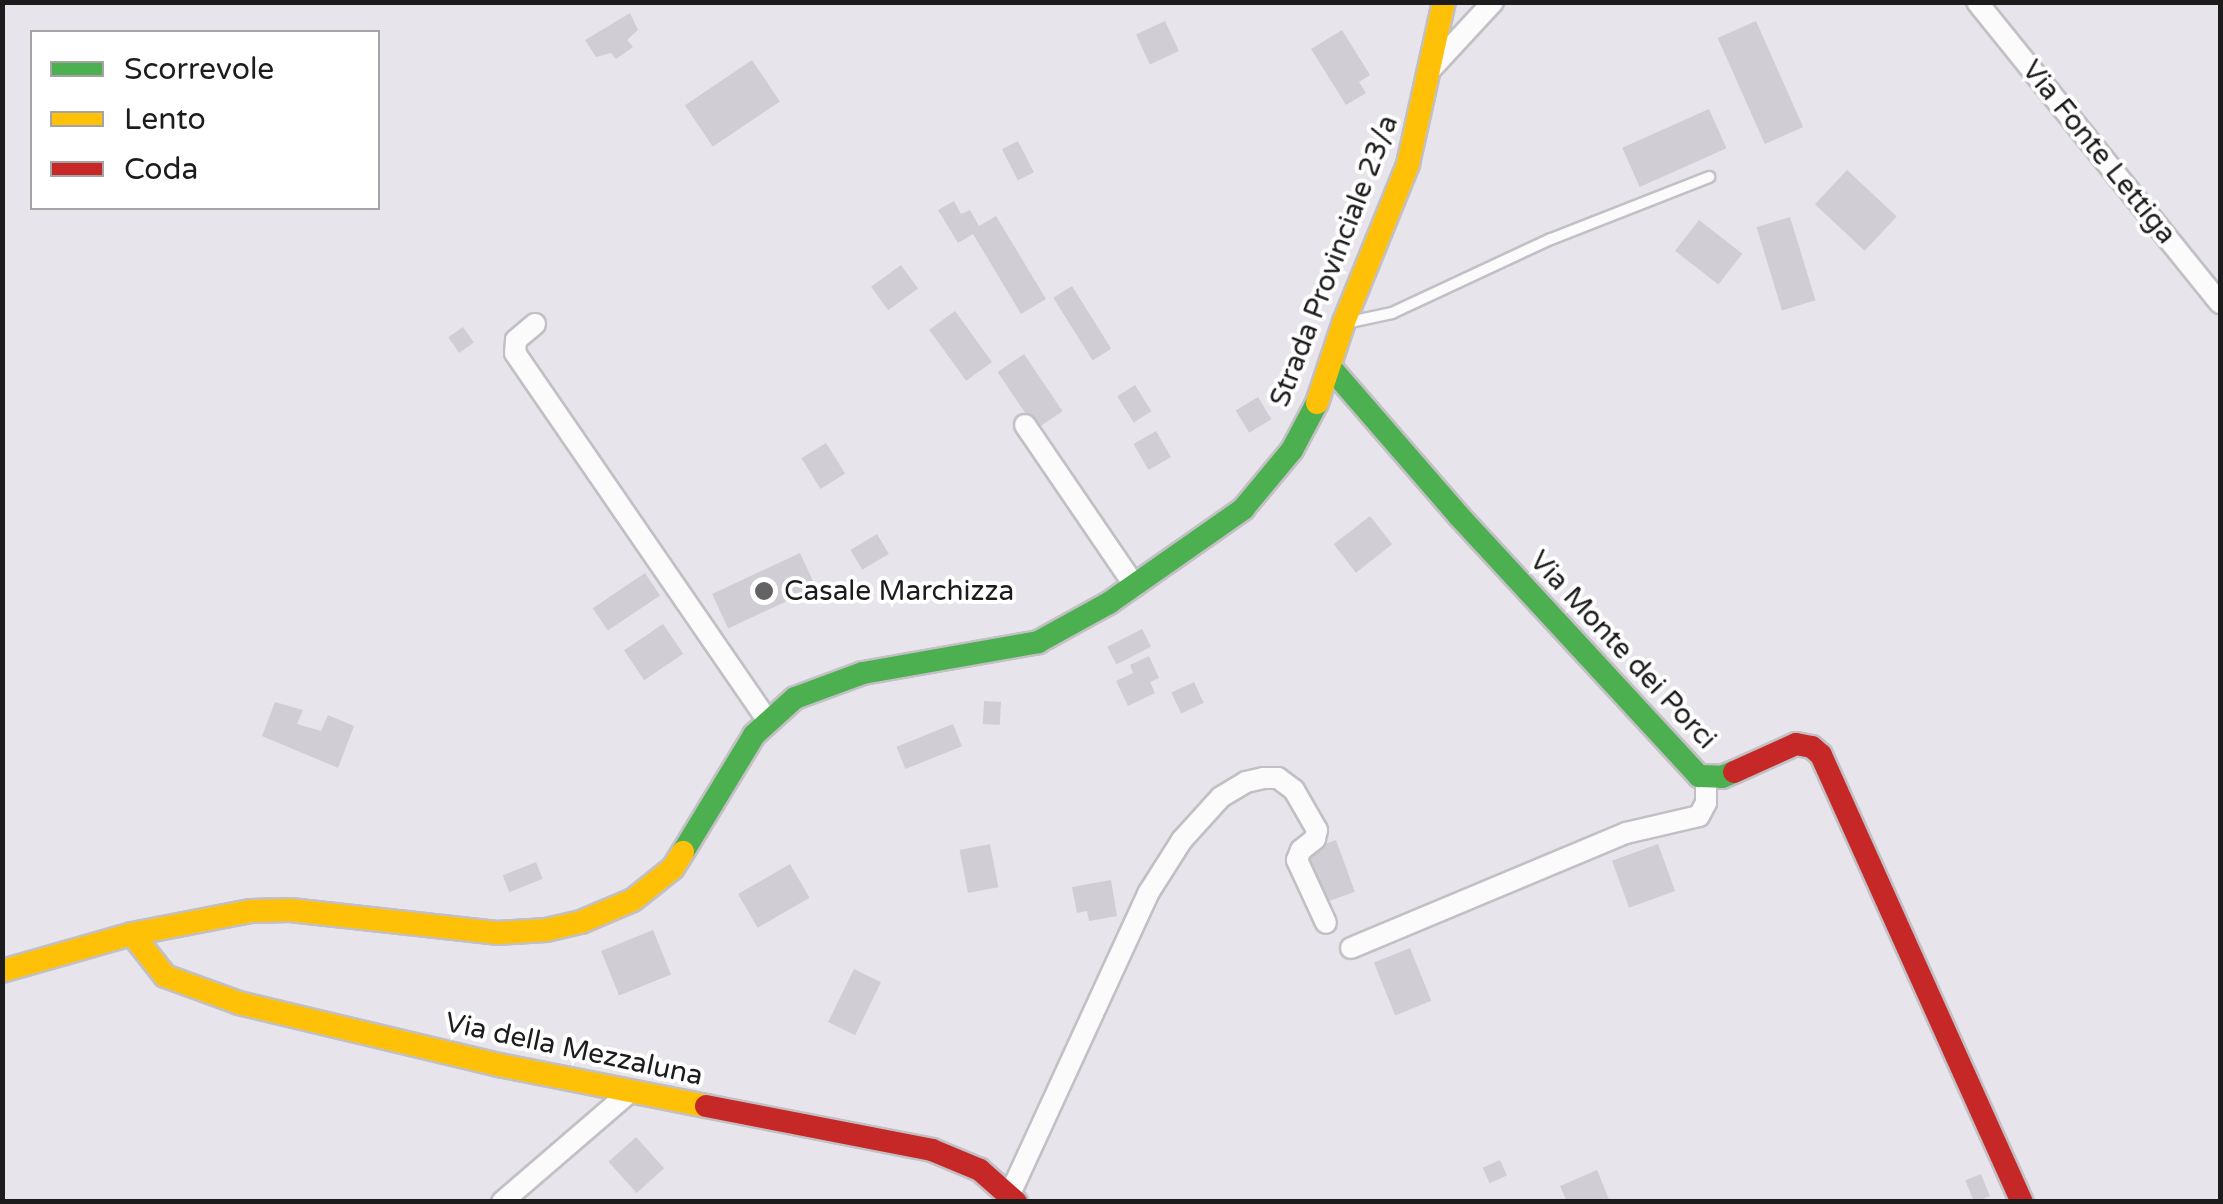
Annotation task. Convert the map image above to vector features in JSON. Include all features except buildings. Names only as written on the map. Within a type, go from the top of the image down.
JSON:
[{"type":"street","name":"Strada Provinciale 23/a","points":[[2,971],[132,934],[268,910],[498,932],[546,930],[581,922],[641,895],[673,868],[767,719],[805,692],[843,678],[1038,642],[1082,621],[1135,586],[1221,527],[1266,487],[1300,435],[1408,164],[1444,2]]},
{"type":"street","points":[[1430,70],[1494,2]]},
{"type":"street","name":"Via Fonte Lettiga","points":[[1977,2],[2220,303]]},
{"type":"street","points":[[535,324],[516,340],[515,352],[767,719]]},
{"type":"street","name":"Via Monte dei Porci","points":[[1330,367],[1459,516],[1686,764],[1706,779],[1722,777],[1796,744],[1812,747],[1821,755],[2022,1202]]},
{"type":"street","points":[[1025,425],[1135,586]]},
{"type":"street","points":[[1013,1198],[1149,892],[1182,840],[1222,797],[1246,782],[1263,778],[1284,780],[1294,790],[1317,830],[1316,839],[1301,850],[1297,860],[1326,924]]},
{"type":"street","points":[[1350,948],[1626,833],[1699,816],[1706,803],[1706,779]]},
{"type":"street","name":"Via della Mezzaluna","points":[[132,934],[158,970],[191,988],[319,1024],[630,1092],[932,1150],[973,1166],[1013,1198]]},
{"type":"street","points":[[502,1202],[630,1092]]},
{"type":"lane","points":[[1344,322],[1401,310],[1551,240],[1708,177]]},
{"type":"traffic: fast","points":[[1330,367],[1459,516],[1699,776],[1722,777],[1734,772]]},
{"type":"traffic: fast","points":[[683,852],[754,735],[795,698],[863,673],[1038,642],[1109,603],[1243,509],[1292,450],[1317,403]]},
{"type":"traffic: slow","points":[[1317,403],[1344,322],[1408,164],[1444,2]]},
{"type":"traffic: slow","points":[[2,971],[132,934],[250,911],[290,910],[497,933],[546,930],[581,922],[633,900],[673,868],[683,852]]},
{"type":"traffic: slow","points":[[132,934],[165,976],[239,1003],[499,1065],[706,1106]]},
{"type":"traffic: jam","points":[[1734,772],[1796,744],[1812,747],[1821,755],[2022,1202]]},
{"type":"traffic: jam","points":[[706,1106],[932,1150],[980,1170],[1016,1202]]},
{"type":"place","name":"Casale Marchizza","points":[[764,591]]}]
